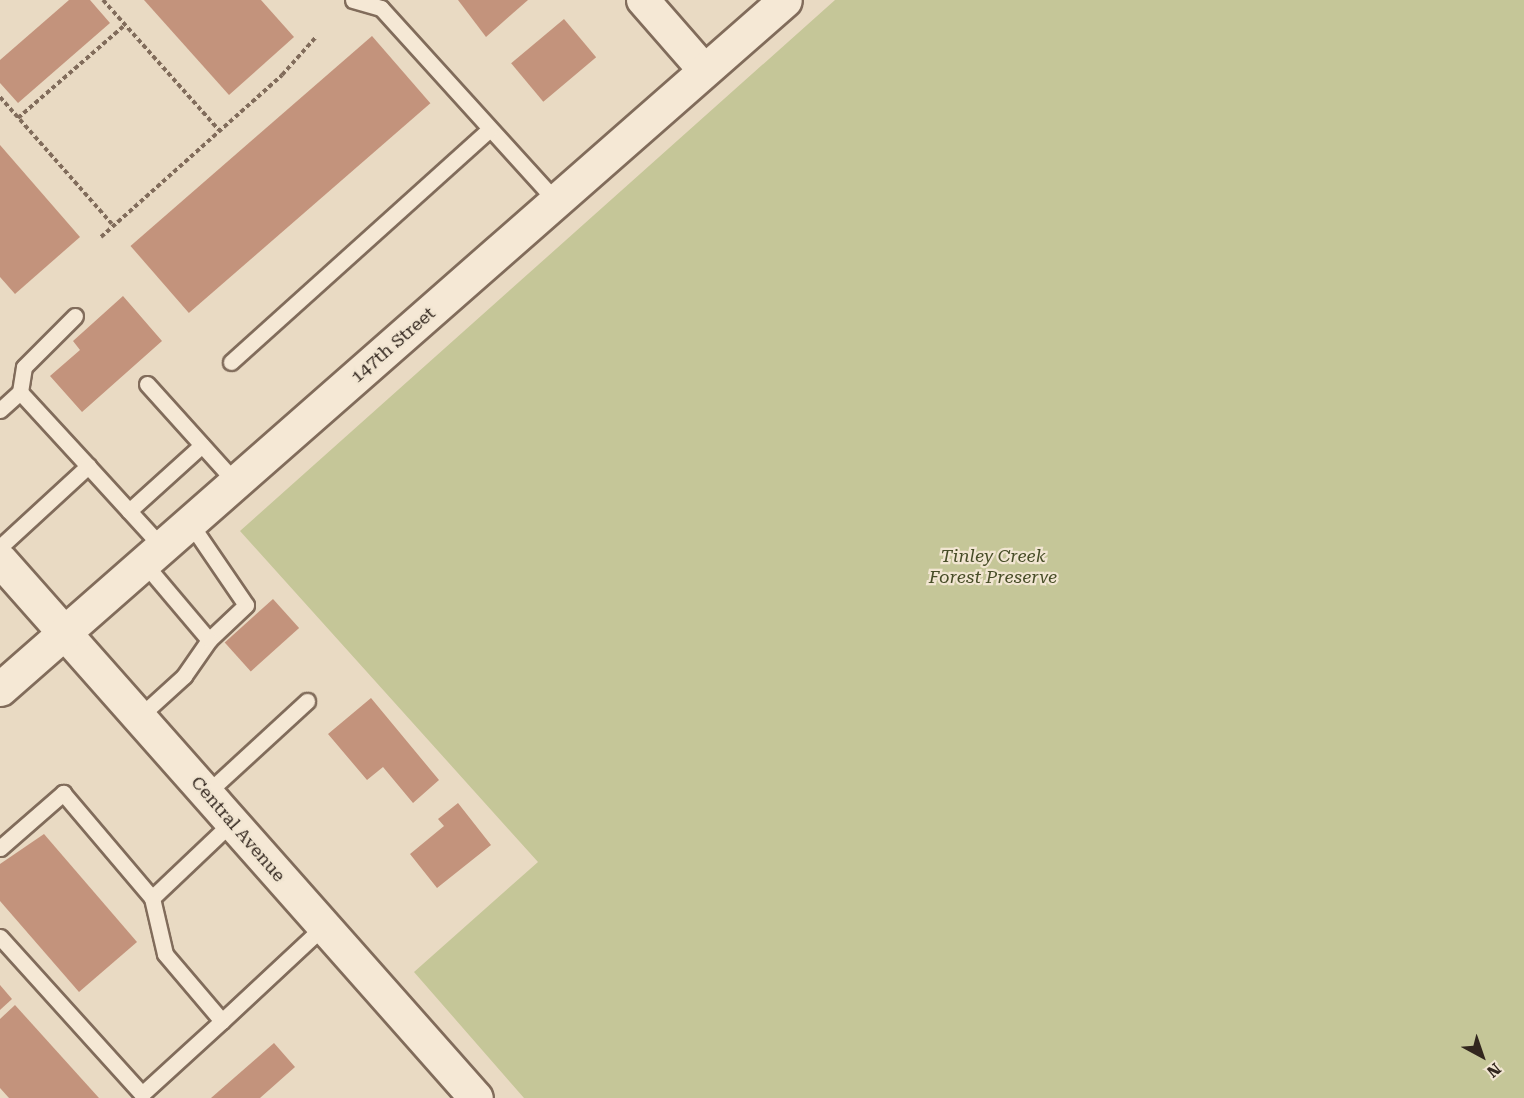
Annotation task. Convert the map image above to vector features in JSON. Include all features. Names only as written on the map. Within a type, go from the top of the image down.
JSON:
[{"type":"main road","name":"147th Street","points":[[0,689],[785,0]]},
{"type":"main road","name":"Central Avenue","points":[[0,560],[476,1098]]},
{"type":"street","points":[[643,0],[705,71]]},
{"type":"lane","points":[[353,0],[381,8],[556,201]]},
{"type":"lane","points":[[231,362],[490,129]]},
{"type":"lane","points":[[0,410],[20,392],[24,367],[75,316]]},
{"type":"lane","points":[[147,384],[236,483]]},
{"type":"lane","points":[[20,392],[129,511],[153,555],[209,640]]},
{"type":"lane","points":[[129,511],[202,445]]},
{"type":"lane","points":[[0,547],[88,466]]},
{"type":"lane","points":[[139,717],[184,676],[209,640],[246,605],[189,523]]},
{"type":"lane","points":[[207,793],[307,701]]},
{"type":"lane","points":[[0,848],[63,792],[152,898],[165,954],[222,1021]]},
{"type":"lane","points":[[152,898],[232,822]]},
{"type":"lane","points":[[0,937],[142,1094],[324,926]]},
{"type":"path","points":[[103,0],[219,130]]},
{"type":"path","points":[[18,118],[125,25]]},
{"type":"path","points":[[101,237],[112,224],[282,75],[316,37]]},
{"type":"path","points":[[0,97],[112,224]]},
{"type":"green space","name":"Tinley Creek Forest Preserve","points":[[835,0],[1524,0],[1524,1098],[524,1098],[414,972],[538,862],[240,531]]},
{"type":"building","points":[[69,0],[90,0],[110,23],[18,103],[0,83],[0,60]]},
{"type":"building","points":[[144,0],[261,0],[294,37],[229,95]]},
{"type":"building","points":[[458,0],[528,0],[486,37]]},
{"type":"building","points":[[564,19],[596,57],[543,102],[511,63]]},
{"type":"building","points":[[372,36],[430,103],[189,313],[130,246]]},
{"type":"building","points":[[0,145],[80,237],[15,294],[0,277]]},
{"type":"building","points":[[123,296],[162,341],[82,412],[50,376],[80,350],[73,341]]},
{"type":"building","points":[[273,599],[299,628],[251,671],[225,642]]},
{"type":"building","points":[[371,698],[439,780],[413,803],[383,767],[367,780],[328,734]]},
{"type":"building","points":[[458,803],[491,845],[437,888],[410,854],[444,826],[438,819]]},
{"type":"building","points":[[44,834],[137,942],[79,992],[0,901],[0,864]]},
{"type":"building","points":[[0,985],[12,999],[0,1010]]},
{"type":"building","points":[[15,1005],[99,1098],[9,1098],[0,1088],[0,1019]]},
{"type":"building","points":[[274,1043],[295,1067],[260,1098],[211,1098]]}]
